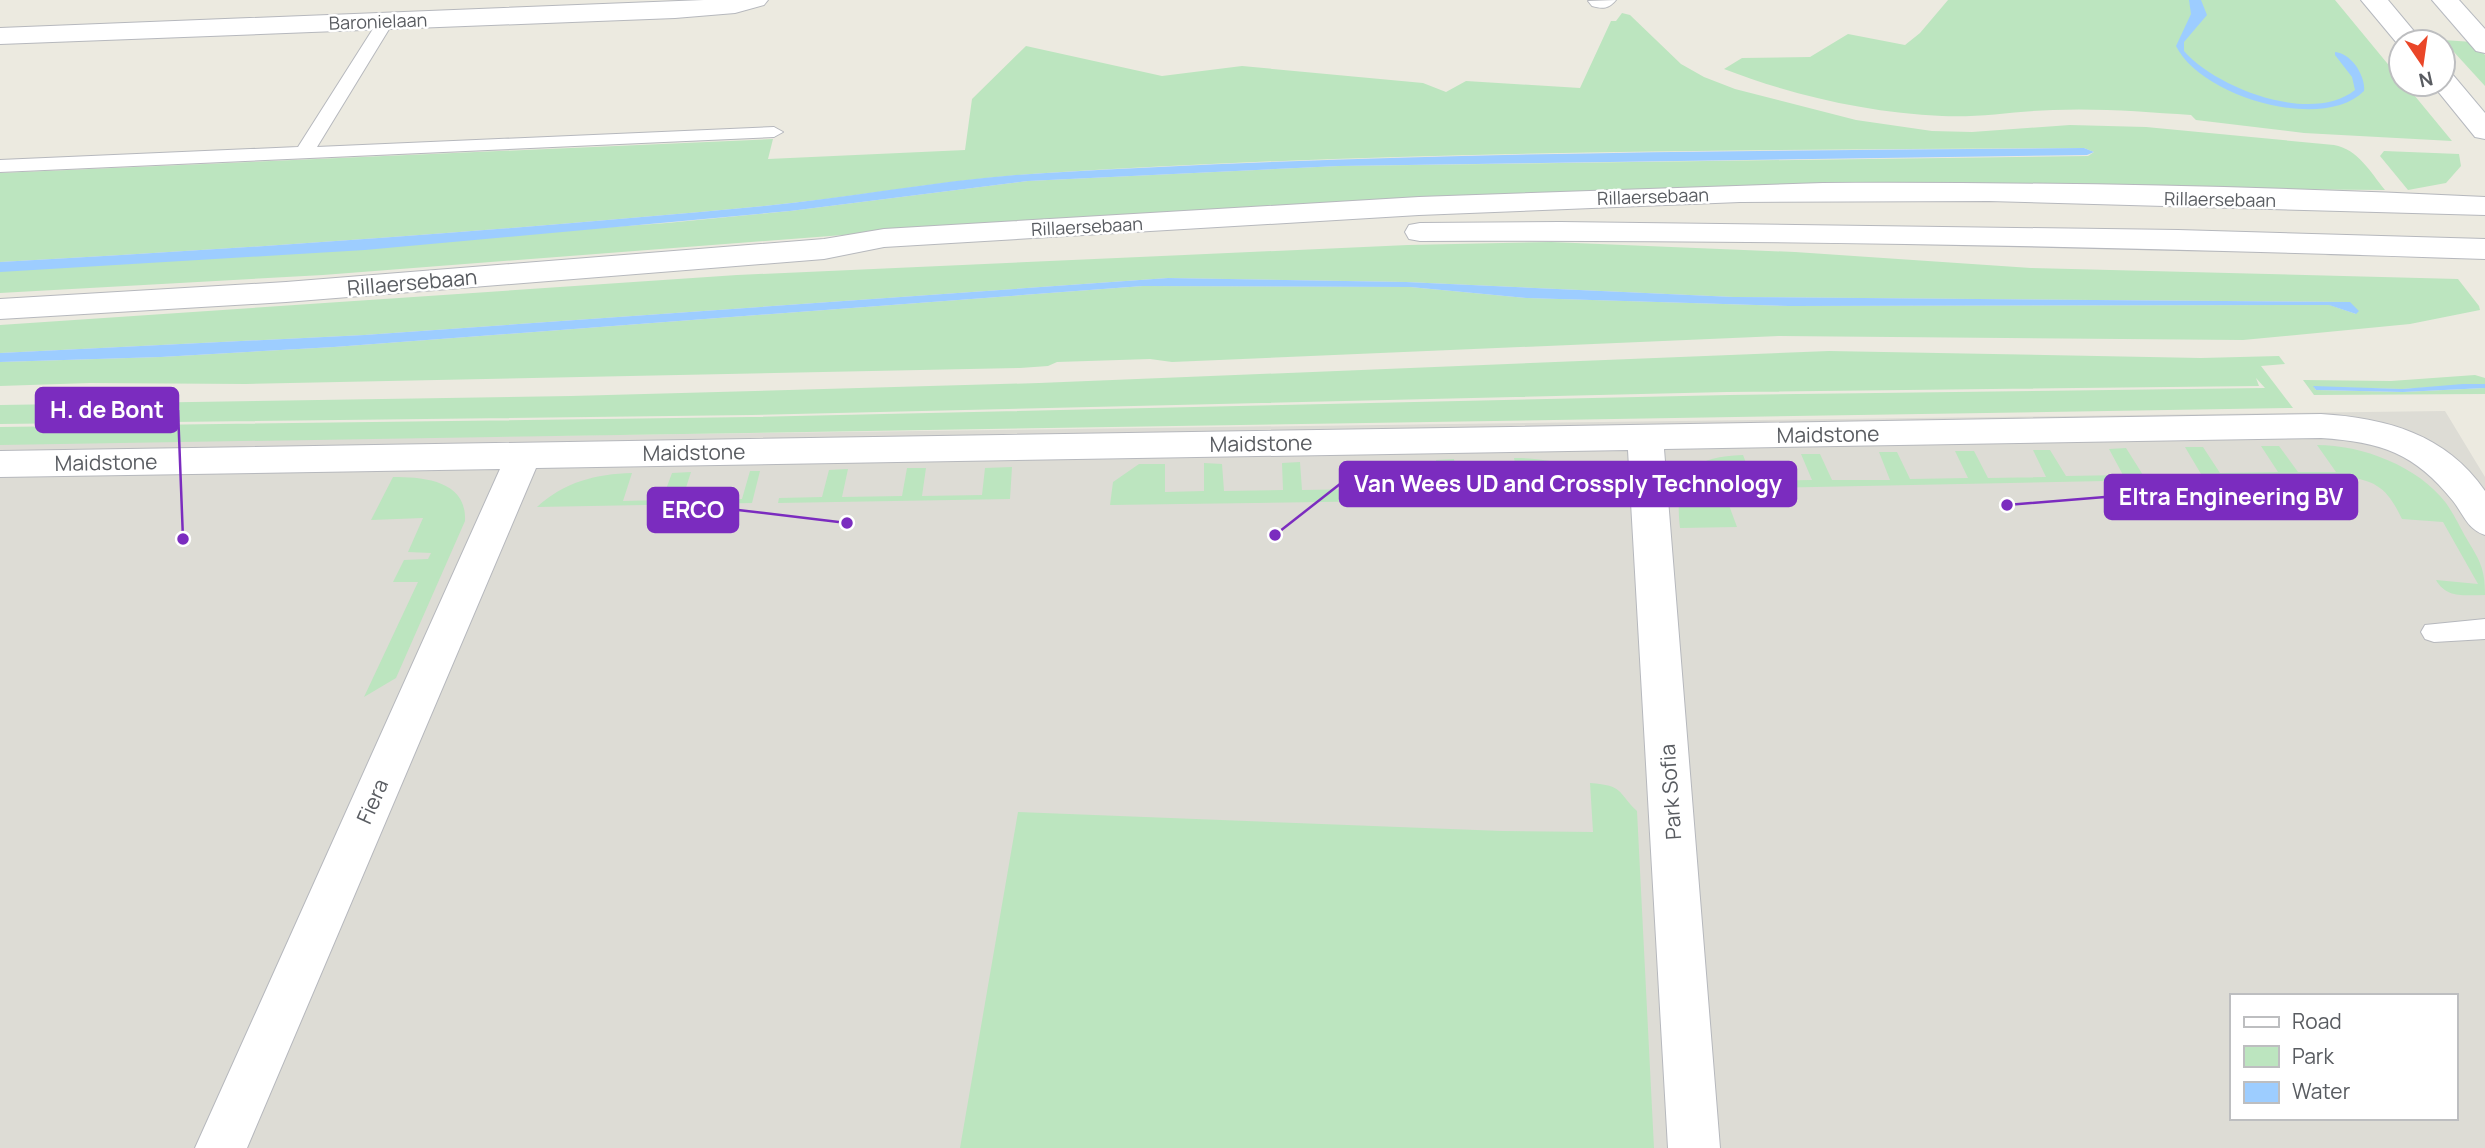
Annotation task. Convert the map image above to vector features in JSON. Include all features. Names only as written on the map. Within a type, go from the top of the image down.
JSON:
[{"type":"street","points":[[274,26],[292,0]]},
{"type":"street","name":"Baronielaan","points":[[0,36],[675,10],[735,5],[755,0]]},
{"type":"street","points":[[2374,0],[2398,28]]},
{"type":"street","points":[[2445,0],[2485,45]]},
{"type":"street","points":[[2457,98],[2485,131]]},
{"type":"street","name":"Rillaersebaan","points":[[0,309],[286,292],[824,249],[897,237],[1537,201],[1742,193],[1904,192],[2485,206]]},
{"type":"street","name":"Rillaersebaan","points":[[824,249],[881,252],[1394,232],[1560,231],[2178,239],[2485,248]]},
{"type":"street","name":"Maidstone","points":[[0,464],[2354,427],[2398,436],[2438,461],[2470,495],[2485,520]]},
{"type":"street","name":"Park Sofia","points":[[1645,437],[1694,1148]]},
{"type":"street","name":"Fiera","points":[[221,1148],[524,455]]},
{"type":"lane","points":[[304,153],[386,20]]},
{"type":"lane","points":[[0,166],[774,132]]},
{"type":"lane","points":[[2434,632],[2485,629]]},
{"type":"shaded area","points":[[2445,411],[2485,477],[2485,1148],[0,1148],[0,443]]},
{"type":"green space","points":[[1948,0],[2335,0],[2387,63],[2387,98],[2417,98],[2452,141],[2304,133],[2196,120],[2191,115],[2122,111],[2053,110],[1956,116],[1914,114],[1859,107],[1803,95],[1724,69],[1742,58],[1810,57],[1848,34],[1905,45],[1920,33]]},
{"type":"green space","points":[[1622,13],[1630,15],[1681,64],[1704,77],[1735,89],[1856,120],[1932,131],[1972,132],[2070,125],[2146,127],[2334,145],[2343,147],[2357,157],[2385,190],[2139,188],[973,225],[323,275],[0,293],[0,271],[667,223],[790,211],[1028,181],[1339,166],[2088,156],[2094,152],[2084,148],[1694,151],[1435,156],[1175,166],[1010,176],[799,202],[573,223],[0,262],[0,173],[773,139],[768,159],[965,150],[972,99],[1026,46],[1162,76],[1242,66],[1423,83],[1446,92],[1466,81],[1580,88],[1611,21],[1616,21]]},
{"type":"green space","points":[[2457,41],[2473,42],[2485,55],[2485,86],[2457,55]]},
{"type":"green space","points":[[2384,151],[2459,154],[2461,166],[2446,183],[2408,190],[2380,156]]},
{"type":"green space","points":[[1551,242],[1795,252],[2031,268],[2458,279],[2480,310],[2410,324],[2243,340],[1779,336],[1172,362],[1150,359],[1057,362],[1048,366],[1020,368],[246,384],[90,383],[0,386],[0,362],[161,357],[334,347],[1143,286],[1410,287],[1527,298],[1789,306],[2330,305],[2356,314],[2349,302],[1734,297],[1406,282],[1168,278],[364,335],[0,353],[0,325],[737,275],[1408,245]]},
{"type":"green space","points":[[1829,351],[2201,358],[2279,356],[2285,364],[2261,366],[2293,408],[0,445],[0,427],[751,417],[1729,395],[2265,388],[2256,378],[2259,386],[1727,392],[751,415],[0,424],[0,405],[571,396],[1039,383]]},
{"type":"green space","points":[[2475,375],[2485,378],[2485,384],[2402,389],[2314,387],[2316,390],[2403,392],[2485,388],[2485,394],[2314,395],[2303,380],[2391,381]]},
{"type":"green space","points":[[2317,445],[2352,449],[2388,460],[2405,468],[2434,490],[2449,507],[2477,558],[2484,577],[2485,595],[2451,593],[2436,580],[2478,584],[2443,522],[2402,519],[2380,488],[2365,480],[2344,476],[1723,489],[1737,527],[1680,528],[1680,495],[1689,473],[1697,465],[1724,457],[1743,455],[1753,481],[1812,480],[1801,454],[1820,454],[1832,480],[1890,480],[1879,452],[1897,452],[1910,479],[1968,478],[1955,451],[1974,451],[1988,478],[2046,477],[2033,450],[2050,450],[2066,476],[2123,475],[2109,449],[2126,448],[2143,475],[2201,474],[2185,447],[2203,447],[2220,473],[2278,472],[2261,446],[2279,446],[2298,472],[2336,472]]},
{"type":"green space","points":[[1514,458],[1560,463],[1582,472],[1601,485],[1528,486],[1531,499],[1110,505],[1113,482],[1139,464],[1165,464],[1165,492],[1204,491],[1204,463],[1222,464],[1224,491],[1283,490],[1282,463],[1300,462],[1302,490],[1362,489],[1359,461],[1378,461],[1382,488],[1440,487],[1436,460],[1454,459],[1459,487],[1519,486]]},
{"type":"green space","points":[[1012,467],[1010,499],[778,503],[779,498],[822,497],[829,470],[848,469],[842,497],[902,496],[907,468],[926,468],[922,496],[982,495],[985,468]]},
{"type":"green space","points":[[750,471],[760,471],[752,503],[537,507],[558,491],[581,481],[632,473],[623,501],[662,500],[672,473],[691,472],[682,500],[742,499]]},
{"type":"green space","points":[[393,477],[429,480],[451,489],[464,507],[465,521],[396,678],[364,697],[418,582],[393,582],[404,560],[428,559],[431,553],[408,552],[423,518],[371,520]]},
{"type":"green space","points":[[1590,783],[1615,788],[1637,811],[1654,1148],[960,1148],[1018,812],[1502,831],[1593,832]]},
{"type":"water","points":[[2189,0],[2201,0],[2207,15],[2184,42],[2184,51],[2218,78],[2265,98],[2290,103],[2315,104],[2337,100],[2355,90],[2352,77],[2335,52],[2347,56],[2356,66],[2363,79],[2364,91],[2345,103],[2320,109],[2292,108],[2263,103],[2210,80],[2189,64],[2176,46],[2191,14]]},
{"type":"water","points":[[2084,148],[2094,152],[2087,155],[1339,166],[1028,181],[790,211],[365,250],[0,272],[0,262],[573,223],[764,206],[975,179],[1046,173],[1435,157]]},
{"type":"water","points":[[1168,278],[1406,282],[1734,297],[2350,302],[2359,311],[2356,314],[2329,305],[1789,306],[1526,298],[1410,287],[1143,286],[334,347],[161,357],[0,362],[0,353],[364,335]]},
{"type":"water","points":[[2485,384],[2485,388],[2403,392],[2316,390],[2313,386],[2402,389]]},
{"type":"place","name":"Eltra Engineering BV","points":[[2007,505]]},
{"type":"place","name":"ERCO","points":[[847,523]]},
{"type":"place","name":"Van Wees UD and Crossply Technology","points":[[1275,535]]},
{"type":"place","name":"H. de Bont","points":[[183,539]]}]
